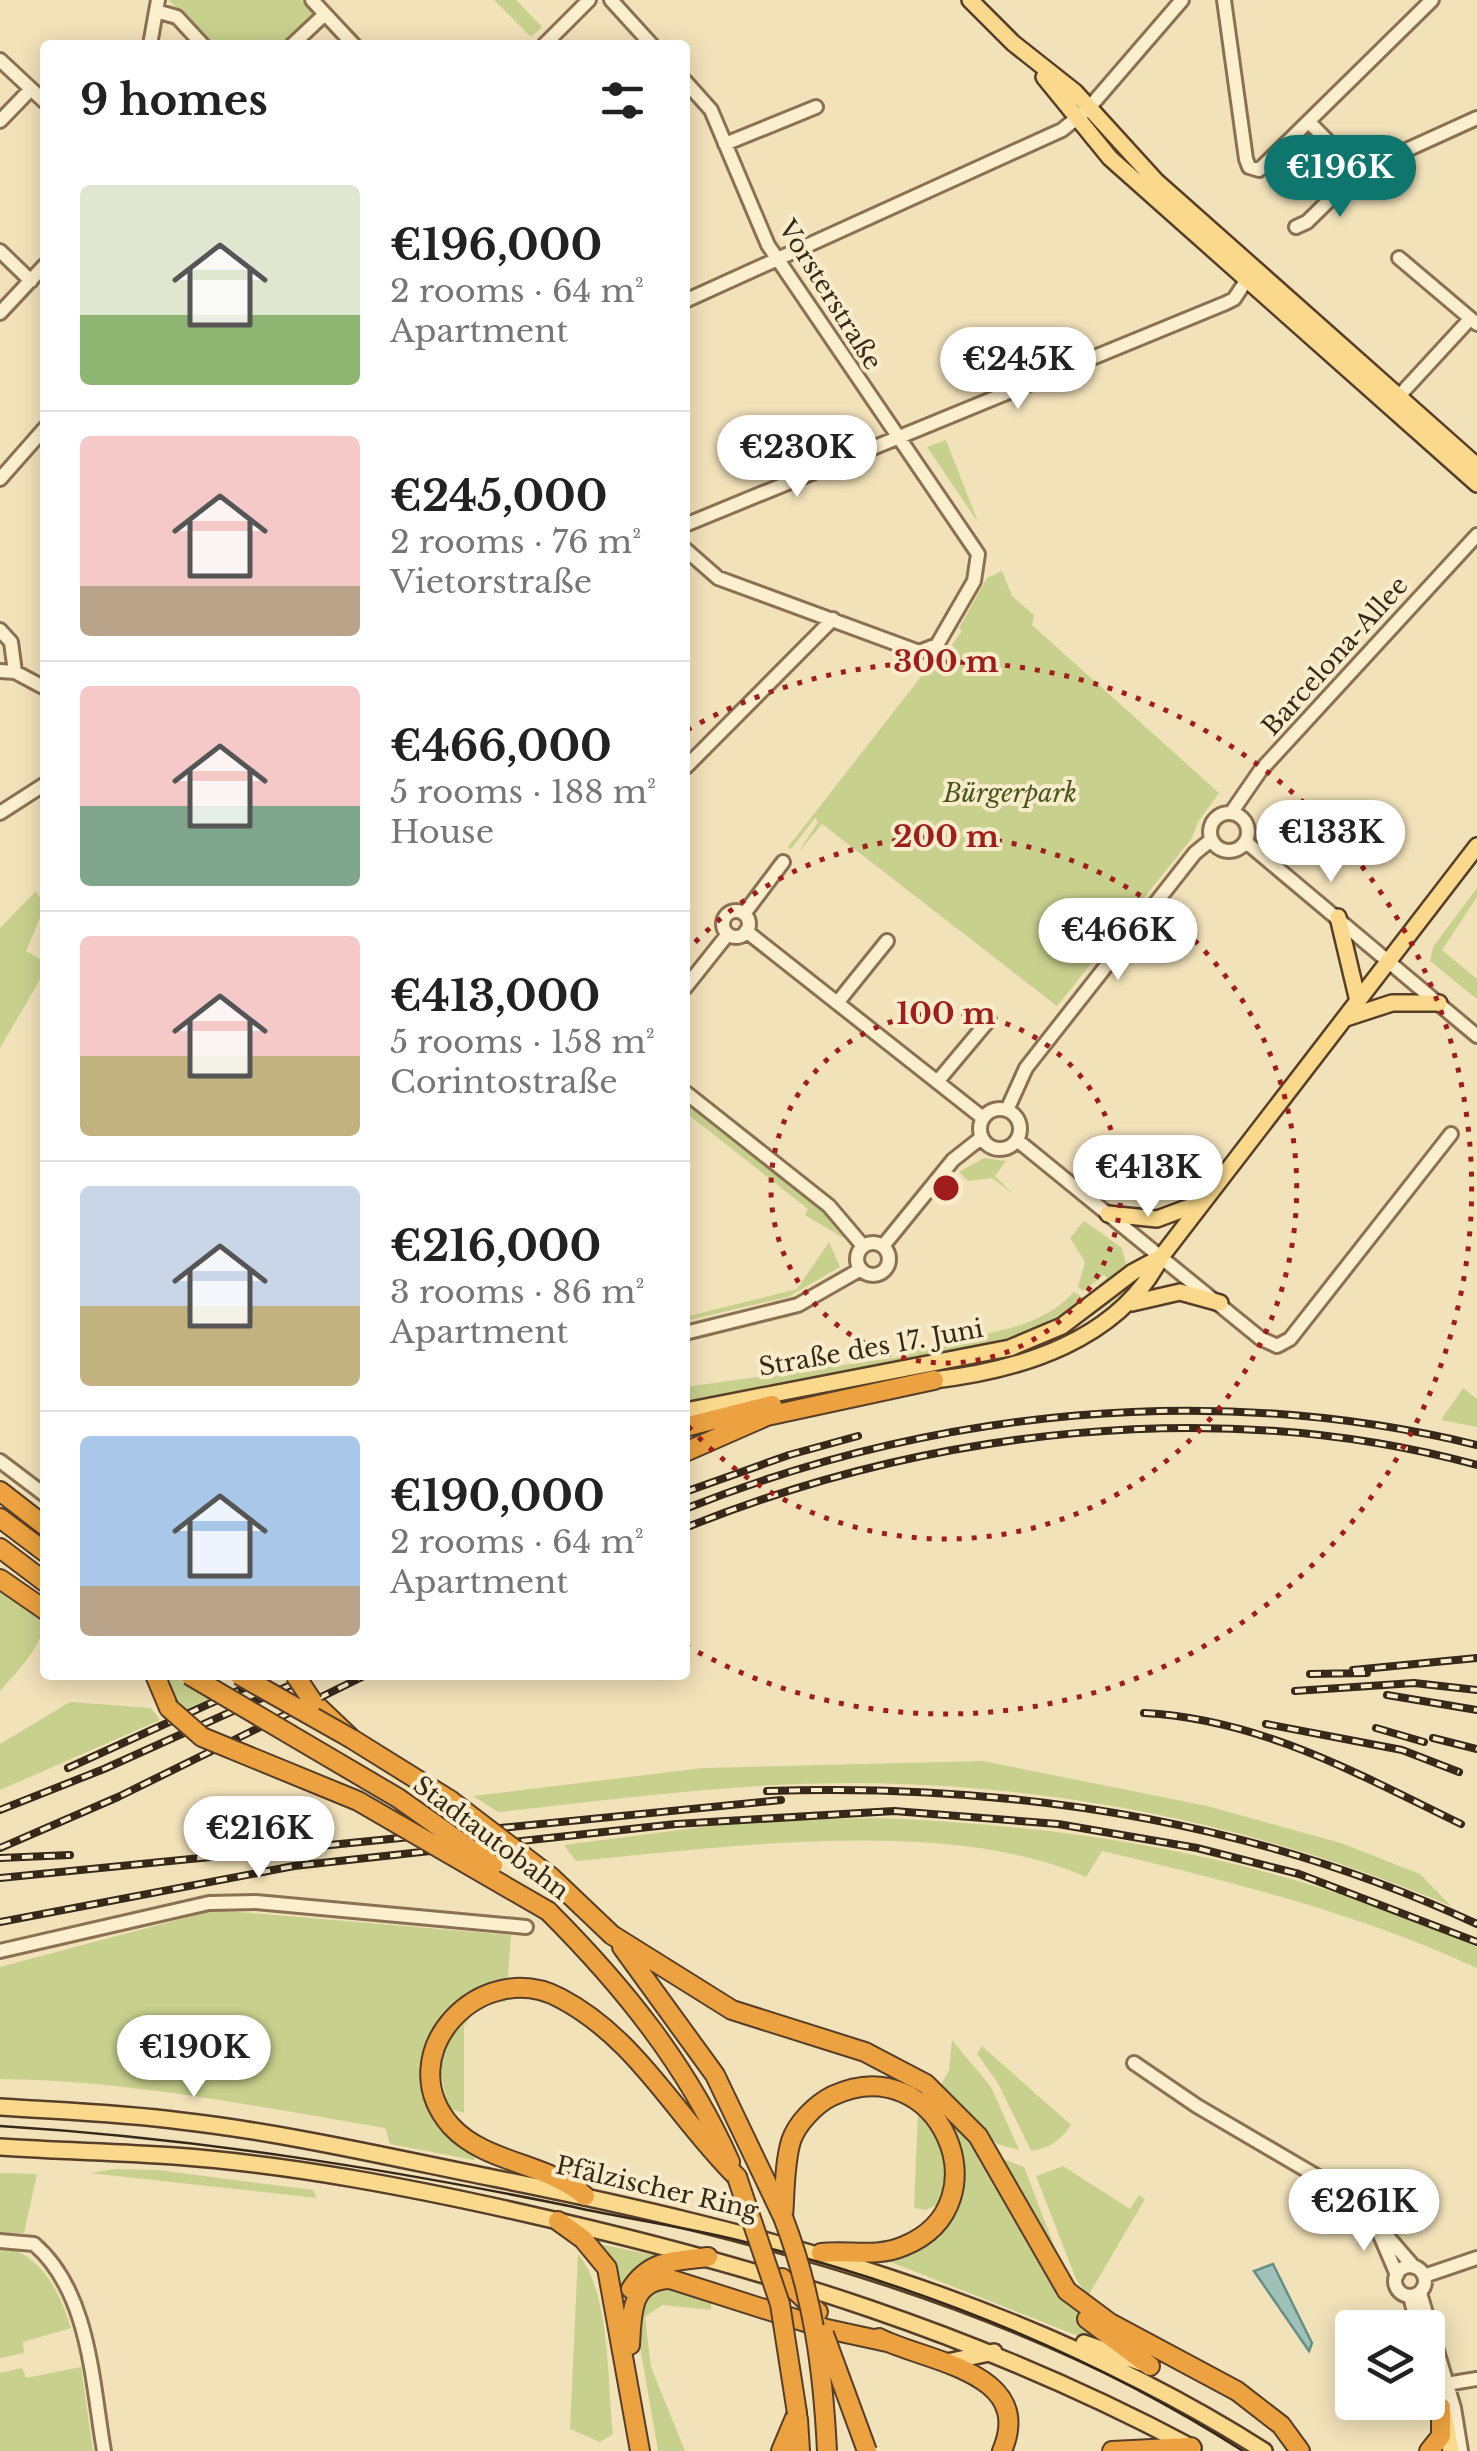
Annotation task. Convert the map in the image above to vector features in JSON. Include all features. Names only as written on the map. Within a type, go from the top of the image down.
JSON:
[{"type":"highway","points":[[690,1426],[853,1389],[934,1380]]},
{"type":"highway","points":[[690,1450],[767,1416],[934,1380]]},
{"type":"highway","points":[[0,1491],[40,1522]]},
{"type":"highway","points":[[0,1518],[40,1548]]},
{"type":"highway","points":[[0,1548],[40,1578]]},
{"type":"highway","points":[[0,1580],[40,1607]]},
{"type":"highway","points":[[157,1680],[169,1708],[202,1738],[358,1801],[548,1911]]},
{"type":"highway","name":"Stadtautobahn","points":[[196,1680],[434,1822],[548,1911],[615,1981],[665,2046],[706,2112],[737,2177],[780,2304],[800,2451]]},
{"type":"highway","name":"Stadtautobahn","points":[[248,1680],[352,1739],[515,1847],[612,1935],[661,1994],[715,2075],[764,2171],[807,2281],[823,2381],[827,2451]]},
{"type":"highway","points":[[298,1680],[313,1702],[352,1739]]},
{"type":"highway","points":[[612,1935],[732,2010],[886,2061],[989,2152],[1047,2264],[1067,2291],[1094,2325],[1150,2366]]},
{"type":"highway","points":[[585,2196],[553,2173],[478,2146],[454,2129],[433,2091],[435,2048],[452,2017],[475,1998],[516,1986],[544,1990],[583,2012],[632,2054],[737,2177]]},
{"type":"highway","points":[[783,2218],[792,2141],[823,2101],[856,2086],[874,2086],[938,2105]]},
{"type":"highway","points":[[821,2253],[888,2252],[910,2244],[934,2225],[950,2198],[955,2172],[938,2105]]},
{"type":"highway","points":[[558,2220],[583,2239],[607,2268],[646,2450]]},
{"type":"highway","points":[[646,2450],[626,2303],[641,2276],[671,2260],[708,2257]]},
{"type":"highway","points":[[782,2278],[822,2315],[971,2372],[1008,2410],[1010,2423],[1002,2451]]},
{"type":"highway","points":[[630,2345],[638,2294],[655,2281],[670,2279],[826,2330],[887,2342]]},
{"type":"highway","points":[[807,2281],[855,2430],[866,2451]]},
{"type":"highway","points":[[1067,2291],[1091,2311],[1197,2367],[1265,2412],[1282,2424],[1300,2451]]},
{"type":"highway","points":[[1265,2412],[1292,2451]]},
{"type":"highway","points":[[781,2451],[797,2414]]},
{"type":"highway","points":[[1429,2451],[1441,2436],[1441,2420]]},
{"type":"highway","points":[[1112,2451],[1143,2446],[1194,2449]]},
{"type":"main road","points":[[970,0],[1083,113],[1110,158],[1399,396],[1477,466]]},
{"type":"main road","points":[[1251,272],[1477,484]]},
{"type":"main road","name":"Straße des 17. Juni","points":[[934,1380],[976,1375],[1054,1351],[1124,1306],[1146,1286],[1162,1257],[1477,846]]},
{"type":"main road","points":[[1338,918],[1358,1002]]},
{"type":"main road","points":[[1346,1018],[1392,1003],[1439,1003]]},
{"type":"main road","points":[[1108,1214],[1157,1219],[1204,1202]]},
{"type":"main road","name":"Straße des 17. Juni","points":[[690,1410],[1010,1348],[1062,1326],[1132,1272],[1162,1257]]},
{"type":"main road","points":[[1124,1306],[1180,1292],[1220,1304]]},
{"type":"main road","name":"Pfälzischer Ring","points":[[0,2107],[219,2126],[381,2153],[585,2196],[821,2253],[1029,2327],[1118,2368],[1264,2451]]},
{"type":"main road","points":[[0,2148],[246,2164],[451,2196],[708,2257],[782,2278],[994,2352],[1194,2449]]},
{"type":"main road","points":[[1029,2327],[1150,2366]]},
{"type":"main road","points":[[946,2362],[994,2352]]},
{"type":"main road","points":[[1444,2420],[1452,2451]]},
{"type":"street","points":[[312,0],[349,40]]},
{"type":"street","points":[[549,40],[588,0]]},
{"type":"street","points":[[611,0],[647,40]]},
{"type":"street","points":[[690,299],[1045,138],[1083,113],[1182,0]]},
{"type":"street","points":[[1224,0],[1246,159],[1249,167],[1259,170],[1432,0]]},
{"type":"street","points":[[151,40],[157,6],[177,17],[199,40]]},
{"type":"street","points":[[297,40],[325,14]]},
{"type":"street","points":[[0,60],[40,98]]},
{"type":"street","name":"Vorsterstraße","points":[[690,87],[711,110],[777,258],[978,561],[974,581],[930,651],[920,652],[833,620]]},
{"type":"street","points":[[0,121],[30,89]]},
{"type":"street","points":[[725,144],[816,107]]},
{"type":"street","points":[[1296,227],[1308,222],[1358,172],[1477,118]]},
{"type":"street","points":[[1309,122],[1358,172]]},
{"type":"street","points":[[0,251],[31,280]]},
{"type":"street","points":[[1399,258],[1474,321],[1399,396]]},
{"type":"street","points":[[0,313],[40,271]]},
{"type":"street","points":[[690,523],[1234,300],[1251,272]]},
{"type":"street","points":[[0,479],[40,434]]},
{"type":"street","name":"Barcelona-Allee","points":[[1232,813],[1260,771],[1477,535]]},
{"type":"street","points":[[690,553],[718,578],[833,620],[690,763]]},
{"type":"street","points":[[0,630],[11,642],[15,672]]},
{"type":"street","points":[[0,671],[15,672],[40,685]]},
{"type":"street","points":[[0,814],[40,787]]},
{"type":"street","points":[[1246,842],[1231,852],[1220,849],[1212,840],[1213,821],[1232,813],[1245,821],[1246,842],[1477,1036]]},
{"type":"street","points":[[1007,1110],[1026,1068],[1076,1002],[1195,853],[1212,840]]},
{"type":"street","points":[[783,862],[744,914],[746,931],[983,1118]]},
{"type":"street","points":[[690,982],[728,934],[725,917],[736,911],[744,914]]},
{"type":"street","points":[[728,934],[741,936],[746,931]]},
{"type":"street","points":[[837,1003],[887,941]]},
{"type":"street","points":[[938,1082],[989,1020]]},
{"type":"street","points":[[690,1096],[829,1206],[863,1246],[883,1246]]},
{"type":"street","points":[[883,1246],[952,1160],[981,1138],[983,1118],[994,1110],[1007,1110],[1019,1123],[1017,1140],[1002,1150],[989,1147],[981,1138]]},
{"type":"street","points":[[1017,1140],[1268,1344],[1290,1339],[1451,1134]]},
{"type":"street","points":[[863,1246],[857,1257],[861,1269],[870,1275],[885,1270],[889,1255],[883,1246]]},
{"type":"street","points":[[690,1331],[798,1305],[861,1269]]},
{"type":"street","points":[[0,1461],[40,1492]]},
{"type":"street","points":[[0,1951],[210,1903],[256,1902],[526,1927]]},
{"type":"street","points":[[1134,2062],[1196,2106],[1354,2198],[1419,2272]]},
{"type":"street","points":[[1372,2216],[1397,2275],[1398,2290],[1415,2294]]},
{"type":"street","points":[[0,2241],[34,2244],[60,2276],[86,2340],[104,2451]]},
{"type":"street","points":[[1397,2275],[1477,2258]]},
{"type":"street","points":[[1416,2310],[1419,2272]]},
{"type":"street","points":[[1415,2294],[1420,2310]]},
{"type":"street","points":[[1445,2384],[1477,2379]]},
{"type":"street","points":[[1445,2398],[1461,2451]]},
{"type":"green space","points":[[169,0],[301,0],[315,15],[292,40],[206,40]]},
{"type":"green space","points":[[494,0],[516,0],[542,27],[531,37]]},
{"type":"green space","points":[[946,440],[978,522],[927,447]]},
{"type":"green space","name":"Bürgerpark","points":[[1002,571],[1012,596],[1034,615],[1032,625],[1219,793],[1198,822],[1192,838],[1057,1006],[822,824],[797,854],[818,822],[815,818],[791,849],[788,847],[931,664],[937,666],[962,631],[959,628],[987,578]]},
{"type":"green space","points":[[1477,888],[1477,897],[1442,950],[1477,979],[1477,999],[1430,961],[1433,947]]},
{"type":"green space","points":[[36,891],[40,918],[26,951],[40,959],[40,980],[0,1048],[0,928]]},
{"type":"green space","points":[[690,1105],[818,1205],[845,1239],[805,1215],[808,1209],[690,1116]]},
{"type":"green space","points":[[984,1158],[1006,1161],[995,1176],[1013,1194],[992,1178],[968,1181],[959,1172]]},
{"type":"green space","points":[[1084,1221],[1122,1248],[1127,1268],[1093,1298],[1088,1294],[1107,1278],[1104,1275],[1083,1291],[1078,1287],[1085,1262],[1070,1238]]},
{"type":"green space","points":[[829,1242],[840,1267],[788,1297],[690,1320],[690,1316],[797,1289]]},
{"type":"green space","points":[[1138,1275],[1140,1278],[1109,1305],[1041,1343],[969,1366],[852,1386],[968,1362],[1038,1339],[1105,1302]]},
{"type":"green space","points":[[1074,1292],[1088,1301],[1007,1341],[690,1403],[690,1386],[908,1356],[908,1344],[939,1345],[1012,1327],[1063,1303]]},
{"type":"green space","points":[[1463,1388],[1477,1399],[1477,1427],[1441,1420]]},
{"type":"green space","points":[[0,1588],[40,1616],[40,1638],[0,1691]]},
{"type":"green space","points":[[166,1680],[180,1680],[210,1699],[187,1711]]},
{"type":"green space","points":[[70,1702],[151,1708],[160,1720],[0,1790],[0,1744]]},
{"type":"green space","points":[[983,1761],[1207,1806],[1341,1843],[1420,1874],[1451,1906],[1380,1878],[1236,1833],[1088,1802],[1013,1792],[816,1783],[679,1792],[498,1812],[473,1796],[703,1768]]},
{"type":"green space","points":[[875,1818],[1032,1829],[1108,1839],[1256,1870],[1330,1891],[1477,1947],[1477,1968],[1339,1915],[1102,1851],[1086,1877],[1031,1858],[903,1841],[766,1844],[576,1861],[564,1845],[749,1821]]},
{"type":"green space","points":[[215,1910],[511,1935],[506,2002],[480,2003],[464,2026],[464,2113],[448,2108],[440,2069],[443,2050],[434,2085],[438,2122],[475,2155],[474,2160],[390,2144],[385,2128],[145,2089],[0,2079],[0,1967]]},
{"type":"green space","points":[[952,2040],[991,2087],[1019,2150],[997,2144],[941,2085],[949,2070]]},
{"type":"green space","points":[[982,2046],[1071,2125],[1049,2146],[1031,2151],[998,2083],[977,2054]]},
{"type":"green space","points":[[932,2096],[977,2142],[1066,2301],[1124,2354],[883,2259],[894,2257],[958,2190],[928,2101]]},
{"type":"green space","points":[[918,2112],[942,2142],[946,2165],[941,2203],[926,2210],[914,2208]]},
{"type":"green space","points":[[1003,2159],[1024,2167],[1058,2256],[1075,2288],[1048,2254]]},
{"type":"green space","points":[[1063,2166],[1130,2209],[1139,2195],[1145,2199],[1088,2296],[1076,2279],[1036,2176]]},
{"type":"green space","points":[[158,2170],[313,2190],[317,2198],[90,2173]]},
{"type":"green space","points":[[0,2173],[37,2174],[24,2233],[0,2234]]},
{"type":"green space","points":[[598,2244],[659,2256],[660,2257],[622,2296]]},
{"type":"green space","points":[[7,2248],[31,2260],[49,2279],[71,2328],[23,2342],[24,2353],[0,2358],[0,2249]]},
{"type":"green space","points":[[578,2254],[597,2292],[606,2340],[613,2434],[600,2442],[570,2429]]},
{"type":"green space","points":[[660,2284],[711,2301],[711,2310],[662,2305],[645,2317],[651,2367],[685,2451],[658,2451],[637,2329],[639,2303]]},
{"type":"green space","points":[[81,2367],[93,2451],[0,2451],[0,2373],[22,2368],[26,2378]]},
{"type":"water","points":[[1273,2264],[1312,2343],[1309,2351],[1254,2271]]},
{"type":"tram line","points":[[0,2126],[145,2138],[360,2167],[737,2240],[869,2278],[999,2325],[1124,2382],[1243,2451]]},
{"type":"railway","points":[[690,1507],[780,1475],[878,1448],[976,1428],[1076,1416],[1177,1411],[1277,1414],[1377,1425],[1477,1445]]},
{"type":"railway","points":[[690,1526],[779,1494],[876,1467],[975,1446],[1076,1433],[1178,1428],[1279,1431],[1379,1444],[1477,1465]]},
{"type":"railway","points":[[690,1490],[789,1455],[858,1436]]},
{"type":"railway","points":[[1353,1670],[1477,1658]]},
{"type":"railway","points":[[1310,1674],[1367,1673]]},
{"type":"railway","points":[[68,1768],[262,1680]]},
{"type":"railway","points":[[0,1810],[104,1769],[302,1680]]},
{"type":"railway","points":[[0,1848],[118,1797],[356,1680]]},
{"type":"railway","points":[[1295,1691],[1414,1683],[1477,1690]]},
{"type":"railway","points":[[1387,1695],[1477,1710]]},
{"type":"railway","points":[[1144,1713],[1187,1717],[1268,1738],[1346,1768],[1461,1824]]},
{"type":"railway","points":[[1266,1724],[1402,1750],[1459,1772]]},
{"type":"railway","points":[[1376,1728],[1424,1742]]},
{"type":"railway","points":[[1433,1738],[1477,1749]]},
{"type":"railway","points":[[767,1791],[950,1794],[1130,1816],[1219,1834],[1306,1858],[1477,1924]]},
{"type":"railway","points":[[0,1878],[781,1800]]},
{"type":"railway","points":[[0,1922],[294,1866],[676,1824],[894,1811],[1058,1824],[1197,1848],[1299,1874],[1477,1942]]},
{"type":"railway","points":[[0,1858],[70,1855]]}]
